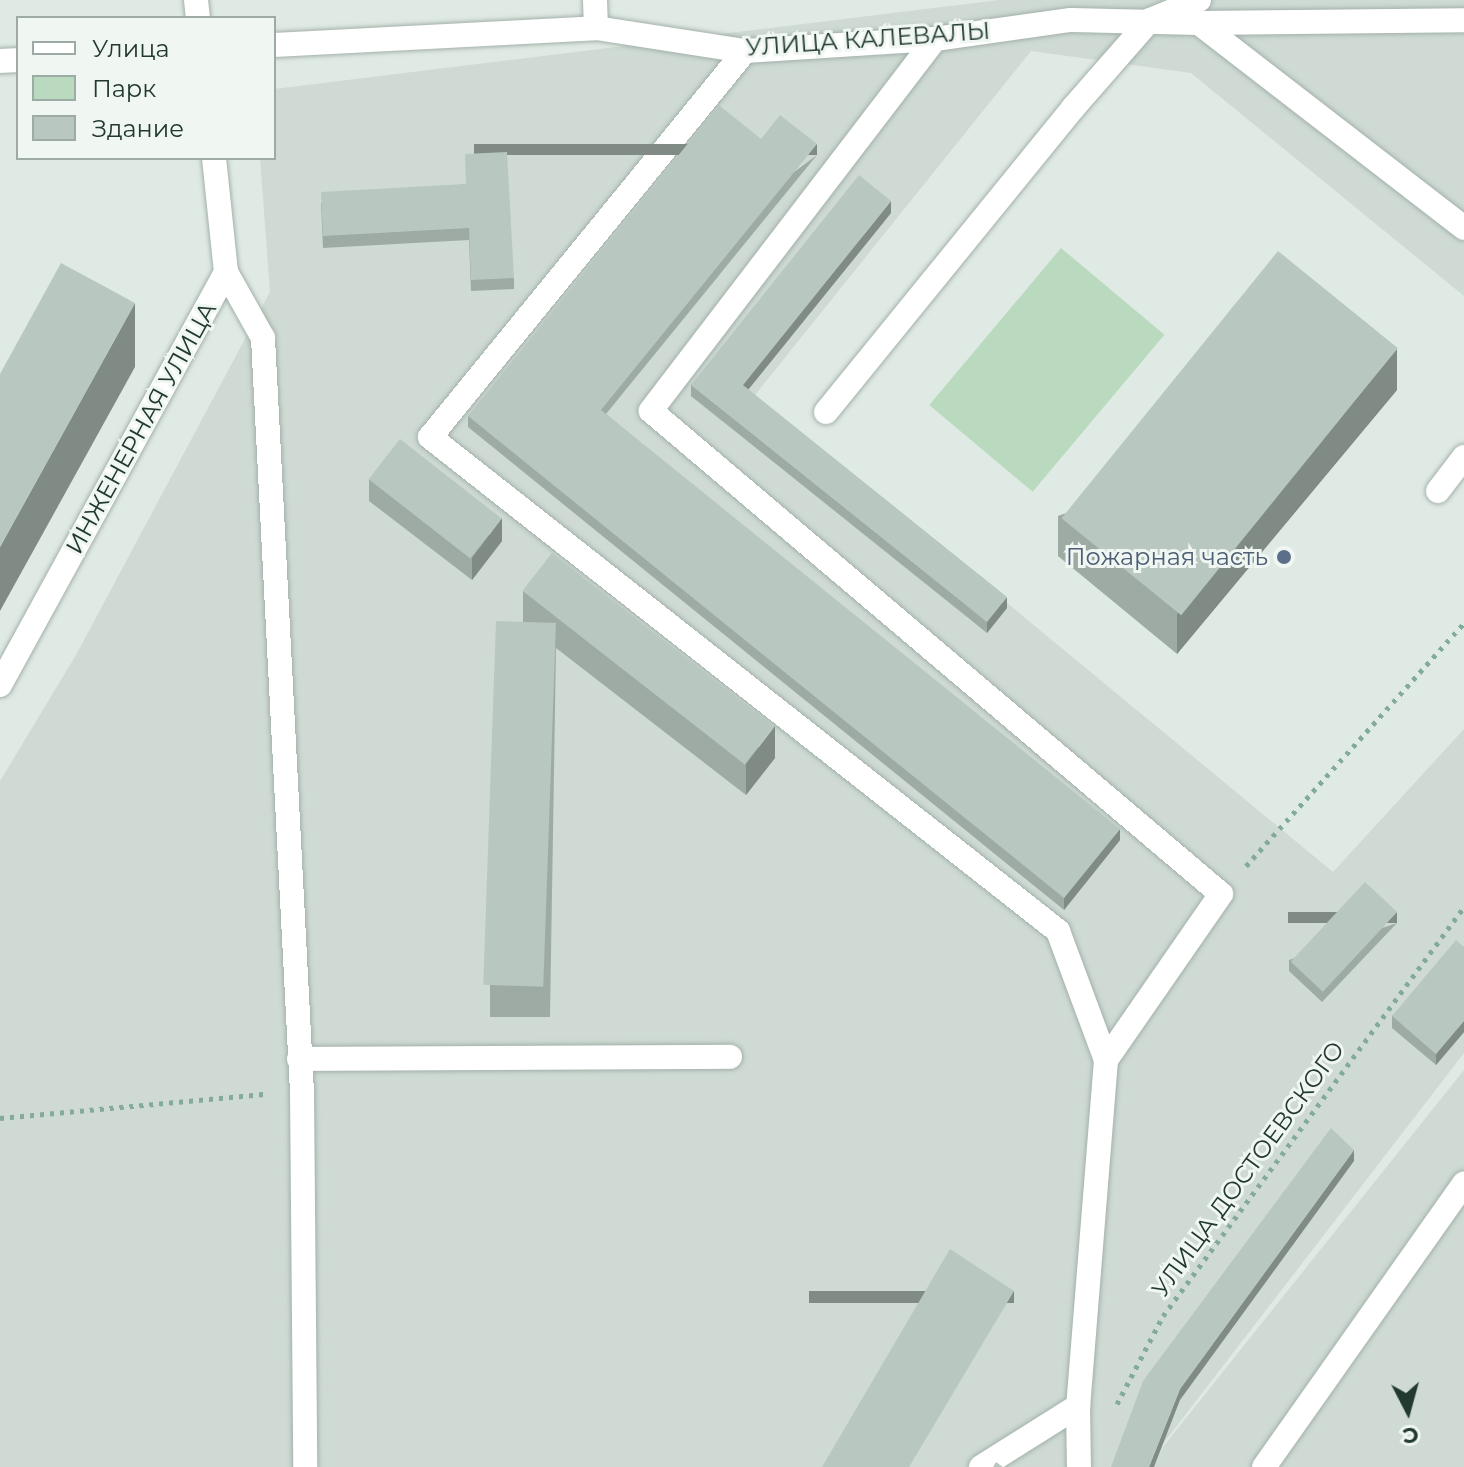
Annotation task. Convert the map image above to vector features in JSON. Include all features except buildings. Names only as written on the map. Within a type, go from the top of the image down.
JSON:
[{"type":"street","points":[[595,0],[596,28]]},
{"type":"street","name":"УЛИЦА КАЛЕВАЛЫ","points":[[276,45],[596,28],[745,51],[935,39],[1070,10],[1150,20]]},
{"type":"street","points":[[1199,11],[1464,228]]},
{"type":"street","points":[[826,412],[1073,108],[1150,20],[1199,11],[1464,20]]},
{"type":"street","points":[[935,39],[651,411],[1221,894],[1106,1060]]},
{"type":"street","points":[[745,51],[430,437],[1058,931],[1106,1060],[1078,1406],[1079,1467]]},
{"type":"street","points":[[214,160],[226,272],[263,338],[302,1091],[305,1467]]},
{"type":"street","name":"ИНЖЕНЕРНАЯ УЛИЦА","points":[[0,685],[226,272]]},
{"type":"street","points":[[1438,491],[1464,457]]},
{"type":"street","points":[[299,1059],[730,1057]]},
{"type":"street","points":[[1264,1467],[1464,1184]]},
{"type":"street","points":[[981,1467],[1078,1406]]},
{"type":"path","points":[[1221,894],[1464,623]]},
{"type":"path","name":"УЛИЦА ДОСТОЕВСКОГО","points":[[1113,1412],[1163,1316],[1464,907]]},
{"type":"path","points":[[0,1118],[302,1091]]},
{"type":"shaded area","points":[[999,0],[1464,0],[1464,296],[1191,73],[1031,51],[755,395],[1333,872],[1464,729],[1464,1053],[1156,1453],[1149,1467],[0,1467],[0,781],[76,655],[270,292],[260,160],[276,160],[276,89]]},
{"type":"shaded area","points":[[1464,1070],[1464,1467],[1154,1467],[1162,1448]]},
{"type":"green space","points":[[1061,248],[1164,335],[1033,492],[929,405]]},
{"type":"place","name":"Пожарная часть","points":[[1284,557]]}]
